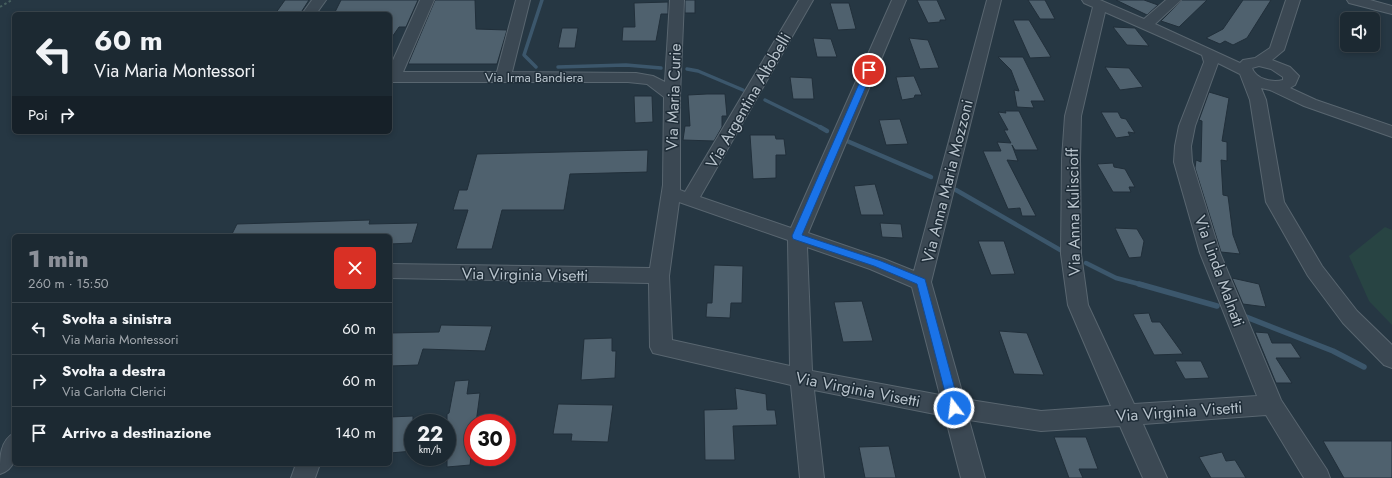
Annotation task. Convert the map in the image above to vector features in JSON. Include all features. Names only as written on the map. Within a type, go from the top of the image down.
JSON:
[{"type":"street","points":[[311,12],[319,0]]},
{"type":"street","points":[[319,12],[328,0]]},
{"type":"street","points":[[392,75],[427,0]]},
{"type":"street","points":[[504,77],[523,0]]},
{"type":"street","name":"Via Maria Curie","points":[[670,194],[672,96],[677,0]]},
{"type":"street","name":"Via Argentina Altobelli","points":[[689,200],[806,0]]},
{"type":"street","points":[[812,478],[801,378],[797,236],[899,0]]},
{"type":"street","name":"Via Anna Maria Mozzoni","points":[[973,478],[922,282],[994,0]]},
{"type":"street","points":[[1146,25],[1174,0]]},
{"type":"street","points":[[1258,100],[1271,85],[1286,84],[1287,76],[1277,50],[1293,0]]},
{"type":"street","points":[[1354,0],[1392,10]]},
{"type":"street","points":[[1094,2],[1213,55],[1251,67],[1275,65],[1301,92],[1330,110]]},
{"type":"street","name":"Via Anna Kuliscioff","points":[[1094,2],[1073,116],[1071,159],[1071,254],[1078,304],[1155,478]]},
{"type":"street","points":[[1251,67],[1277,50]]},
{"type":"street","name":"Via Linda Malnati","points":[[1213,55],[1187,126],[1183,162],[1210,253],[1272,405],[1318,478]]},
{"type":"street","points":[[1251,67],[1256,80],[1271,85],[1310,103],[1392,132]]},
{"type":"street","points":[[1251,67],[1275,202],[1320,277],[1350,317],[1392,358]]},
{"type":"street","name":"Via Irma Bandiera","points":[[392,77],[648,78],[664,87],[672,96]]},
{"type":"street","points":[[1262,123],[1270,104],[1278,101],[1310,103]]},
{"type":"street","points":[[670,194],[878,264],[922,282]]},
{"type":"street","name":"Via Virginia Visetti","points":[[670,194],[659,276],[661,347],[801,378],[954,408],[1041,421],[1272,405]]},
{"type":"street","name":"Via Virginia Visetti","points":[[392,271],[659,276]]},
{"type":"street","points":[[0,463],[12,447]]},
{"type":"street","points":[[303,478],[307,466]]},
{"type":"path","points":[[0,7],[12,0]]},
{"type":"green space","points":[[1385,227],[1392,230],[1392,325],[1369,301],[1349,256]]},
{"type":"building","points":[[285,0],[309,0],[301,12],[276,12]]},
{"type":"building","points":[[341,0],[418,0],[406,27],[399,27],[392,37],[392,12],[335,12]]},
{"type":"building","points":[[435,0],[475,0],[476,29],[507,30],[497,64],[408,64]]},
{"type":"building","points":[[685,0],[695,0],[695,13],[685,13]]},
{"type":"building","points":[[917,0],[937,0],[946,20],[928,23]]},
{"type":"building","points":[[1028,0],[1045,0],[1055,19],[1040,19]]},
{"type":"building","points":[[1116,0],[1144,0],[1158,5],[1147,15]]},
{"type":"building","points":[[1182,0],[1207,0],[1179,27],[1161,21]]},
{"type":"building","points":[[1243,0],[1271,0],[1247,38],[1233,45],[1225,41],[1220,44],[1206,38],[1223,29]]},
{"type":"building","points":[[668,2],[668,14],[661,14],[656,41],[622,41],[623,27],[635,27],[634,3]]},
{"type":"building","points":[[830,3],[849,3],[856,29],[838,30]]},
{"type":"building","points":[[1013,20],[1029,20],[1051,57],[1030,58]]},
{"type":"building","points":[[1113,27],[1135,28],[1149,46],[1127,45]]},
{"type":"building","points":[[562,28],[578,28],[575,48],[558,48]]},
{"type":"building","points":[[813,38],[831,39],[837,57],[817,57]]},
{"type":"building","points":[[909,38],[928,40],[939,68],[920,69]]},
{"type":"building","points":[[998,57],[1023,57],[1045,101],[1031,101],[1034,108],[1017,107],[1014,90],[1019,91],[1011,70]]},
{"type":"building","points":[[1105,67],[1129,68],[1143,87],[1120,90]]},
{"type":"building","points":[[914,76],[922,95],[915,95],[914,98],[902,100],[896,77]]},
{"type":"building","points":[[790,77],[812,78],[814,99],[793,99]]},
{"type":"building","points":[[1209,92],[1229,98],[1222,141],[1227,142],[1227,161],[1221,160],[1223,195],[1228,196],[1233,235],[1240,254],[1221,252],[1195,168],[1196,160],[1201,162],[1202,121],[1199,120]]},
{"type":"building","points":[[725,94],[727,116],[722,116],[722,127],[714,141],[683,140],[685,126],[690,126],[688,95]]},
{"type":"building","points":[[634,96],[652,96],[653,122],[635,123]]},
{"type":"building","points":[[1005,111],[1019,111],[1038,150],[1015,150],[1012,145],[1018,161],[1007,160],[1036,216],[1022,216],[1020,208],[1008,209],[983,151],[1001,151],[997,142],[1011,143],[1004,130],[1008,130],[998,112],[1006,113]]},
{"type":"building","points":[[1101,112],[1118,112],[1121,118],[1126,119],[1135,133],[1128,132],[1130,136],[1116,138]]},
{"type":"building","points":[[900,119],[908,144],[886,145],[879,120]]},
{"type":"building","points":[[750,135],[775,135],[776,139],[784,139],[786,155],[776,155],[776,178],[753,179]]},
{"type":"building","points":[[648,150],[647,172],[570,174],[564,210],[502,210],[492,249],[456,249],[468,210],[453,210],[459,190],[467,190],[477,154]]},
{"type":"building","points":[[1113,163],[1114,167],[1125,169],[1135,187],[1129,187],[1131,192],[1113,192],[1097,164]]},
{"type":"building","points":[[875,184],[884,215],[861,215],[854,186]]},
{"type":"building","points":[[370,220],[369,224],[418,223],[412,243],[392,244],[392,234],[232,234],[237,224]]},
{"type":"building","points":[[880,223],[901,224],[903,238],[882,237]]},
{"type":"building","points":[[1115,228],[1137,229],[1144,241],[1141,257],[1129,258]]},
{"type":"building","points":[[978,241],[1004,241],[1015,274],[991,275]]},
{"type":"building","points":[[714,265],[743,266],[742,303],[731,303],[730,318],[706,317],[707,303],[712,303]]},
{"type":"building","points":[[1232,278],[1259,284],[1266,307],[1243,304]]},
{"type":"building","points":[[862,301],[873,341],[843,342],[834,302]]},
{"type":"building","points":[[1149,313],[1152,322],[1160,322],[1183,354],[1154,355],[1133,314]]},
{"type":"building","points":[[441,325],[492,326],[485,351],[423,349],[418,365],[392,366],[392,333],[439,332]]},
{"type":"building","points":[[999,331],[1027,333],[1044,375],[1014,374]]},
{"type":"building","points":[[1255,332],[1268,333],[1272,343],[1291,343],[1301,358],[1276,358],[1292,383],[1276,383]]},
{"type":"building","points":[[612,338],[612,351],[616,351],[615,378],[581,380],[584,339]]},
{"type":"building","points":[[1175,361],[1201,361],[1209,378],[1185,379]]},
{"type":"building","points":[[469,380],[467,394],[480,393],[477,414],[464,414],[464,466],[447,467],[456,466],[456,414],[447,414],[449,413],[455,381]]},
{"type":"building","points":[[735,388],[766,394],[767,410],[775,410],[777,425],[733,426],[735,460],[705,460],[704,410],[737,409]]},
{"type":"building","points":[[558,404],[613,405],[608,442],[571,441],[572,434],[553,434]]},
{"type":"building","points":[[404,416],[404,452],[392,453],[392,417]]},
{"type":"building","points":[[1054,437],[1086,437],[1098,469],[1079,469],[1083,478],[1069,478]]},
{"type":"building","points":[[1323,441],[1392,441],[1392,478],[1344,478]]},
{"type":"building","points":[[889,446],[896,478],[865,478],[859,447]]},
{"type":"building","points":[[1222,452],[1226,461],[1235,460],[1246,478],[1211,478],[1199,457]]},
{"type":"waterway","points":[[536,67],[524,55],[542,0]]},
{"type":"waterway","points":[[558,67],[626,65],[661,68]]},
{"type":"waterway","points":[[687,69],[698,71],[743,90]]},
{"type":"waterway","points":[[765,100],[820,127]]},
{"type":"waterway","points":[[820,127],[827,131]]},
{"type":"waterway","points":[[847,141],[931,177]]},
{"type":"waterway","points":[[956,190],[1062,251]]},
{"type":"waterway","points":[[1086,263],[1116,278],[1143,285]]},
{"type":"waterway","points":[[1139,284],[1217,306]]},
{"type":"waterway","points":[[1241,315],[1333,351],[1364,367]]},
{"type":"route","points":[[869,70],[797,236],[878,264],[922,282],[954,408]]}]
